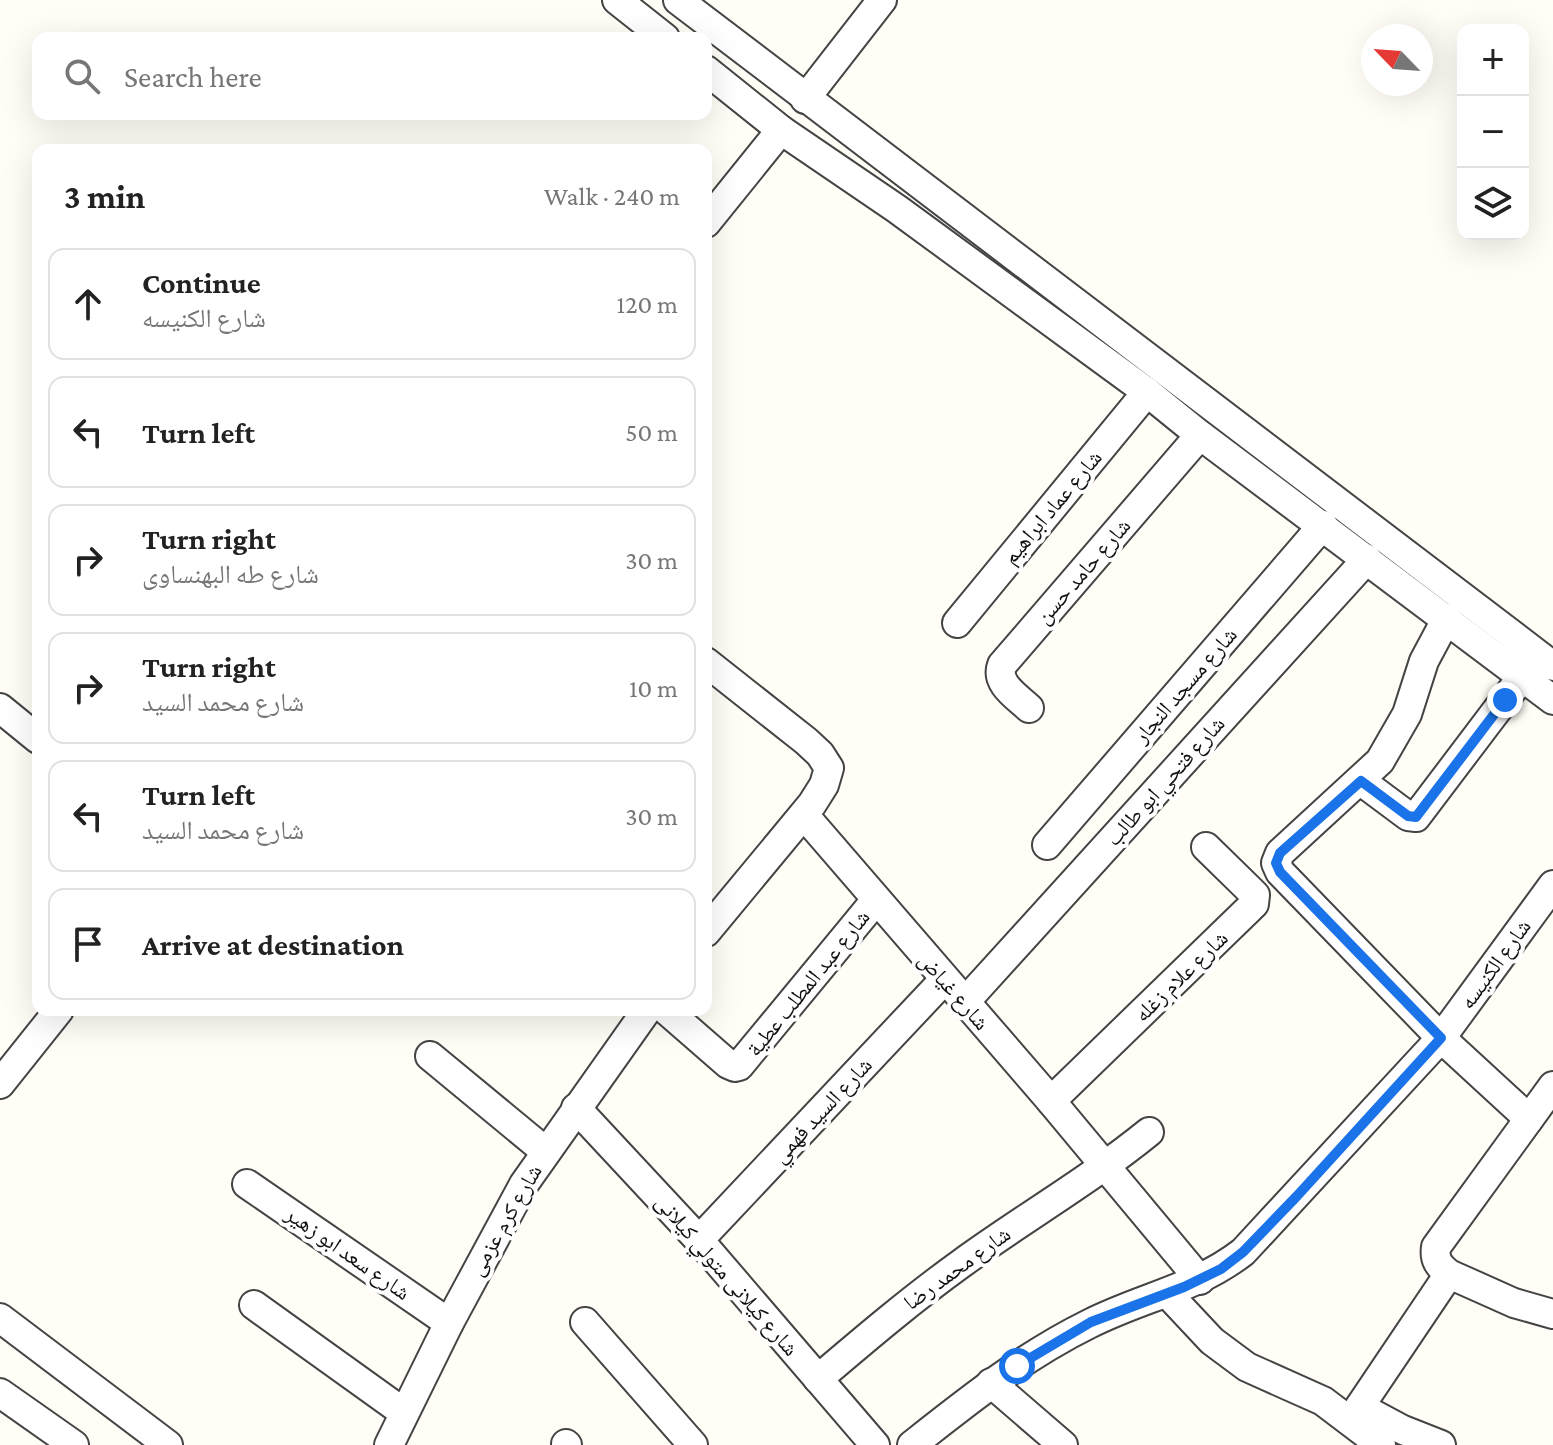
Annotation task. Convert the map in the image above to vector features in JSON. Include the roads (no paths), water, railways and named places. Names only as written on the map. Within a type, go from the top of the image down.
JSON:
[{"type":"street","points":[[617,0],[657,32]]},
{"type":"street","points":[[678,0],[1553,666]]},
{"type":"street","points":[[805,99],[882,0]]},
{"type":"street","points":[[712,75],[781,130],[910,218],[1147,392],[1553,700]]},
{"type":"street","points":[[819,156],[843,127]]},
{"type":"street","points":[[712,216],[781,130]]},
{"type":"street","name":"شارع عماد ابراهيم","points":[[957,623],[1147,392]]},
{"type":"street","name":"شارع حامد حسن","points":[[1029,708],[1002,681],[1002,665],[1200,435]]},
{"type":"street","name":"شارع مسجد النجار","points":[[1047,845],[1323,525]]},
{"type":"street","name":"شارع فتحي ابو طالب","points":[[964,1003],[1367,559]]},
{"type":"street","points":[[1447,618],[1424,661],[1407,714],[1380,761],[1280,853],[1276,863],[1280,872],[1441,1038],[1529,1119]]},
{"type":"street","points":[[712,667],[806,741],[829,768],[824,785],[804,815],[712,916]]},
{"type":"street","points":[[1361,781],[1408,816],[1416,817],[1522,677]]},
{"type":"street","points":[[0,708],[32,734]]},
{"type":"street","name":"شارع غياض","points":[[804,815],[1051,1101],[1200,1280]]},
{"type":"street","name":"شارع علام زغله","points":[[1051,1101],[1254,904],[1255,895],[1206,847]]},
{"type":"street","name":"شارع الكنيسه","points":[[930,1440],[991,1383],[1043,1349],[1091,1322],[1200,1280],[1243,1252],[1441,1038],[1553,885]]},
{"type":"street","name":"شارع عبد المطلب عطية","points":[[673,1016],[728,1064],[739,1066],[876,900]]},
{"type":"street","name":"شارع السيد فهمي","points":[[699,1240],[944,980]]},
{"type":"street","points":[[0,1084],[54,1016]]},
{"type":"street","name":"شارع كرم عزمى","points":[[398,1434],[449,1323],[517,1198],[545,1151],[643,1016]]},
{"type":"street","points":[[430,1056],[545,1151]]},
{"type":"street","points":[[1553,1086],[1436,1247],[1442,1265],[1514,1303],[1553,1314]]},
{"type":"street","name":"شارع كيلانى متولي كيلانى","points":[[576,1108],[699,1240],[875,1445]]},
{"type":"street","points":[[1105,1168],[1149,1132]]},
{"type":"street","name":"شارع محمد رضا","points":[[818,1379],[887,1320],[959,1265],[1105,1168]]},
{"type":"street","name":"شارع سعد ابو زهير","points":[[247,1184],[449,1323]]},
{"type":"street","points":[[1355,1414],[1442,1265]]},
{"type":"street","points":[[1167,1293],[1212,1341],[1247,1367],[1355,1414],[1441,1445]]},
{"type":"street","points":[[254,1305],[398,1434]]},
{"type":"street","points":[[0,1318],[168,1445]]},
{"type":"street","points":[[585,1322],[693,1445]]},
{"type":"street","points":[[991,1383],[1063,1445]]},
{"type":"street","points":[[0,1393],[74,1445]]},
{"type":"street","points":[[1355,1414],[1381,1445]]}]
